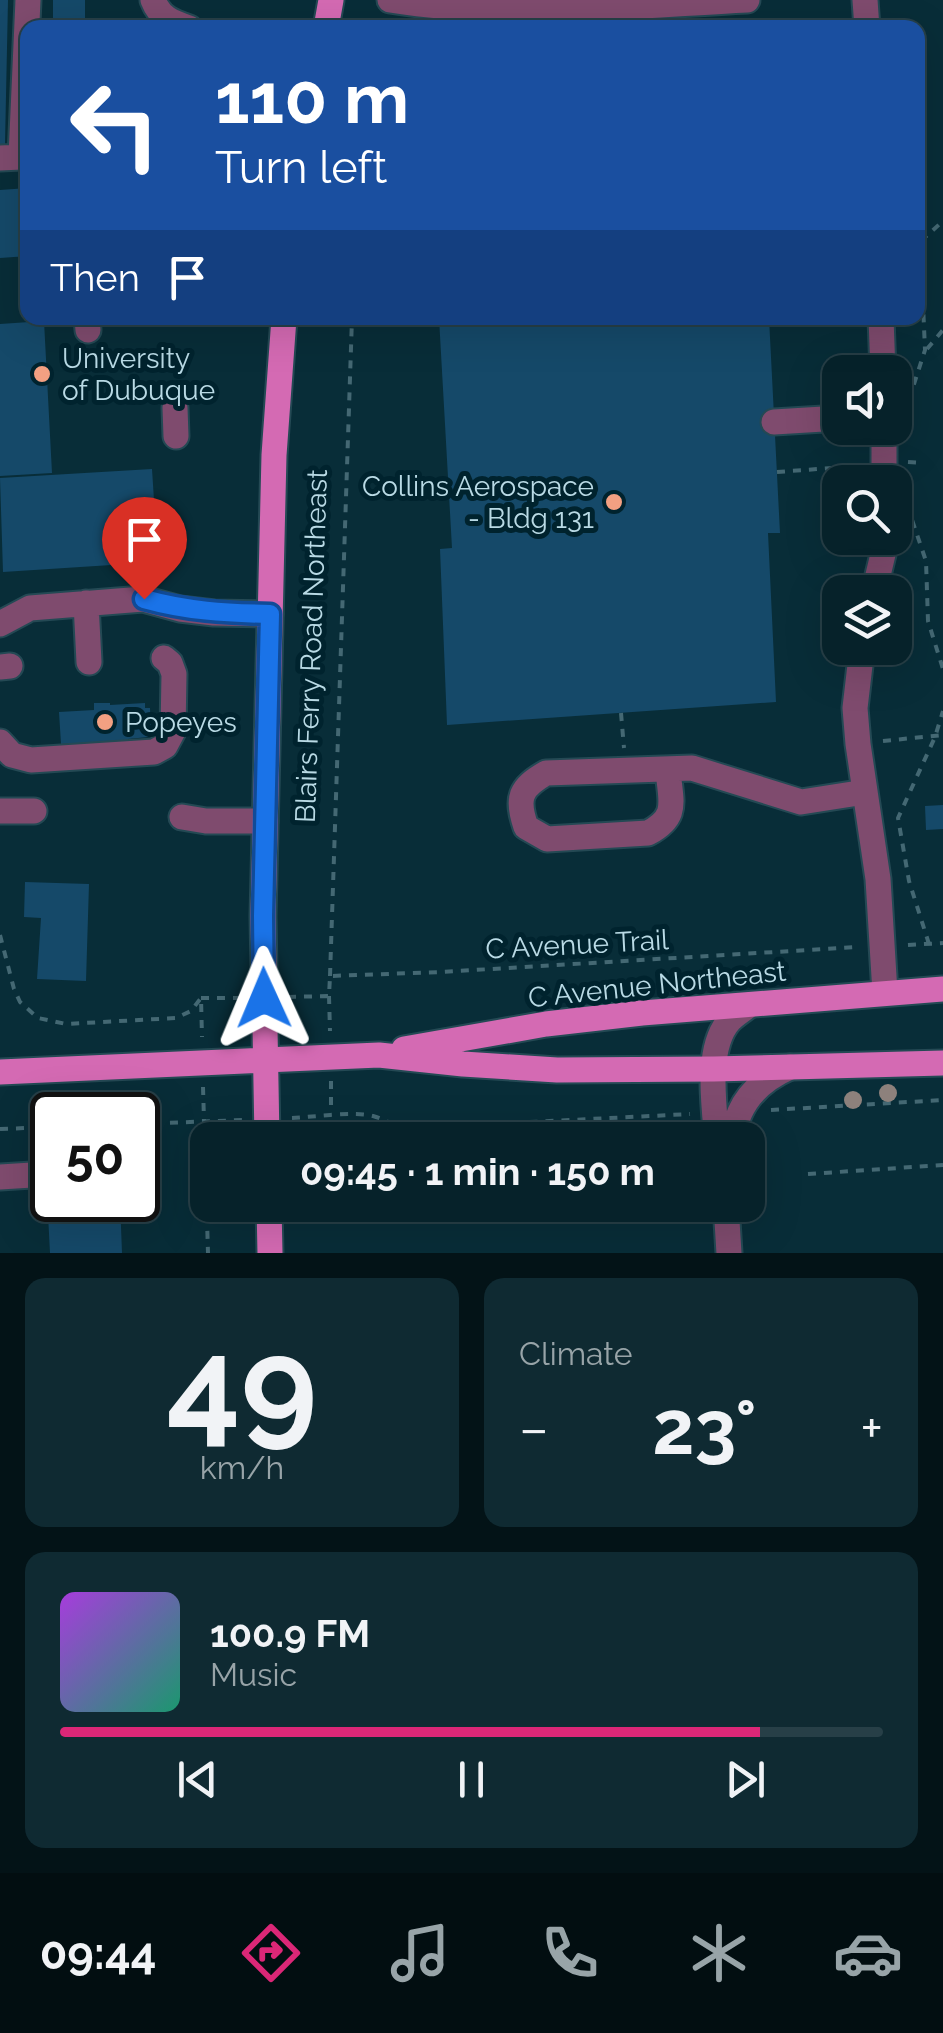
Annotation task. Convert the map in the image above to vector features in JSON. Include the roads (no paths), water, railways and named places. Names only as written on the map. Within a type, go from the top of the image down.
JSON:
[{"type":"main road","name":"Blairs Ferry Road Northeast","points":[[268,1122],[263,916],[274,455],[283,325]]},
{"type":"main road","name":"C Avenue Northeast","points":[[0,1072],[380,1054],[546,1024],[943,989]]},
{"type":"main road","name":"C Avenue Northeast","points":[[380,1054],[557,1070],[943,1062]]},
{"type":"main road","points":[[269,1222],[270,1253]]},
{"type":"lane","points":[[390,0],[438,8],[578,9],[747,0]]},
{"type":"lane","points":[[882,325],[883,355]]},
{"type":"lane","points":[[175,408],[176,436]]},
{"type":"lane","points":[[774,422],[822,419]]},
{"type":"lane","points":[[0,624],[30,608],[144,599],[180,609],[270,614]]},
{"type":"lane","points":[[86,603],[89,662]]},
{"type":"lane","points":[[0,742],[12,755],[31,760],[154,752],[166,746],[172,730],[174,674],[164,658]]},
{"type":"lane","points":[[860,665],[855,708],[878,879],[885,993]]},
{"type":"lane","points":[[668,769],[671,813],[663,826],[648,834],[547,839],[526,827],[519,806],[527,784],[546,773],[692,768],[801,802],[866,792]]},
{"type":"lane","points":[[0,811],[34,812]]},
{"type":"lane","points":[[182,817],[265,822]]},
{"type":"lane","points":[[716,1122],[717,1043],[728,1022],[749,1005]]},
{"type":"lane","points":[[737,1122],[756,1088],[790,1066]]},
{"type":"lane","points":[[0,1177],[30,1175]]},
{"type":"lane","points":[[727,1222],[729,1253]]},
{"type":"place","name":"University of Dubuque","points":[[42,374]]},
{"type":"place","name":"Collins Aerospace - Bldg 131","points":[[614,502]]},
{"type":"place","name":"Popeyes","points":[[105,722]]}]
